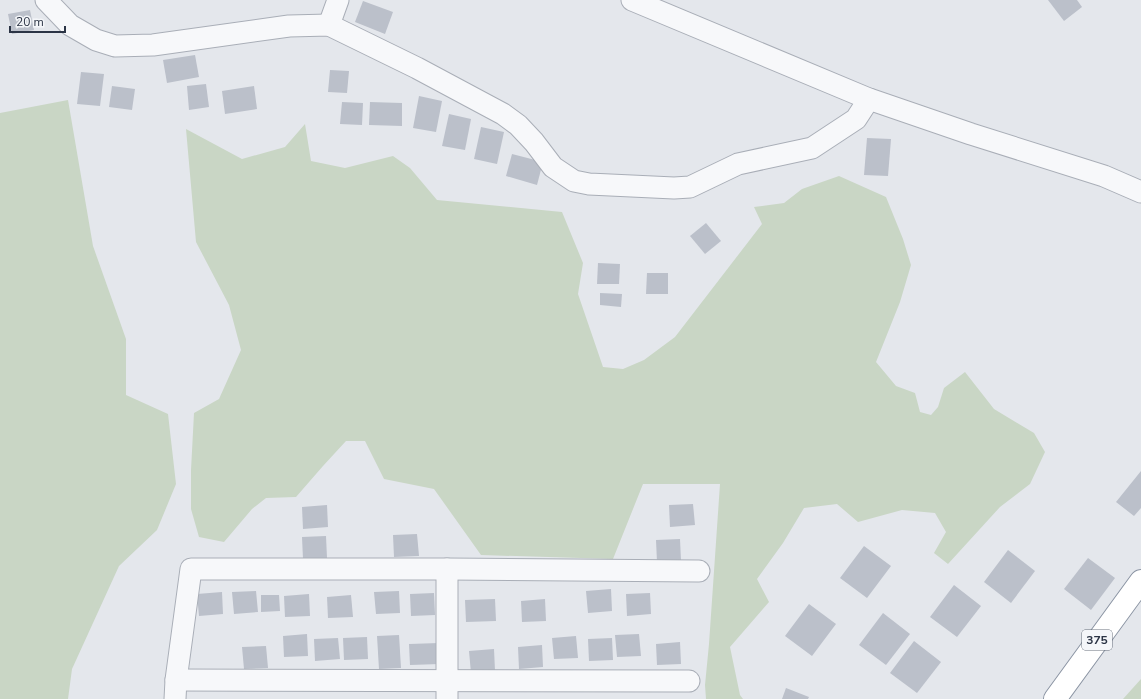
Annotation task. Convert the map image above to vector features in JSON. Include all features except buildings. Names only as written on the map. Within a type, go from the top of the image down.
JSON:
[{"type":"highway","name":"375","points":[[1055,699],[1141,581]]},
{"type":"street","points":[[46,0],[70,25],[96,40],[115,46],[153,45],[289,26],[329,25],[417,68],[503,114],[518,125],[534,142],[552,167],[574,181],[589,184],[674,188],[690,187],[738,164],[812,148],[856,119],[869,99]]},
{"type":"street","points":[[329,25],[338,0]]},
{"type":"street","points":[[632,0],[869,99],[971,134],[1104,176],[1141,192]]},
{"type":"street","points":[[689,681],[447,690],[175,689],[191,569],[699,571]]},
{"type":"street","points":[[447,569],[447,690]]},
{"type":"green space","points":[[68,100],[93,246],[126,339],[126,395],[168,414],[176,484],[157,530],[119,566],[72,669],[68,699],[0,699],[0,113]]},
{"type":"green space","points":[[305,124],[311,161],[345,168],[393,156],[410,168],[437,200],[562,212],[583,263],[578,294],[603,367],[623,369],[644,360],[675,337],[762,224],[754,207],[784,203],[802,189],[839,176],[886,197],[903,239],[911,265],[900,302],[876,362],[896,386],[915,393],[920,412],[931,415],[938,407],[944,388],[965,372],[994,409],[1034,433],[1045,452],[1030,484],[1000,507],[948,564],[934,553],[946,532],[935,513],[902,510],[858,522],[837,504],[804,508],[783,543],[757,579],[769,602],[730,647],[740,695],[743,699],[706,699],[705,685],[720,484],[643,484],[613,559],[481,555],[434,489],[384,479],[365,441],[346,441],[296,497],[266,498],[252,509],[224,542],[199,537],[191,509],[191,470],[194,413],[219,399],[241,350],[229,305],[196,242],[186,129],[242,159],[285,147]]},
{"type":"green space","points":[[1141,679],[1141,699],[1123,699]]}]
